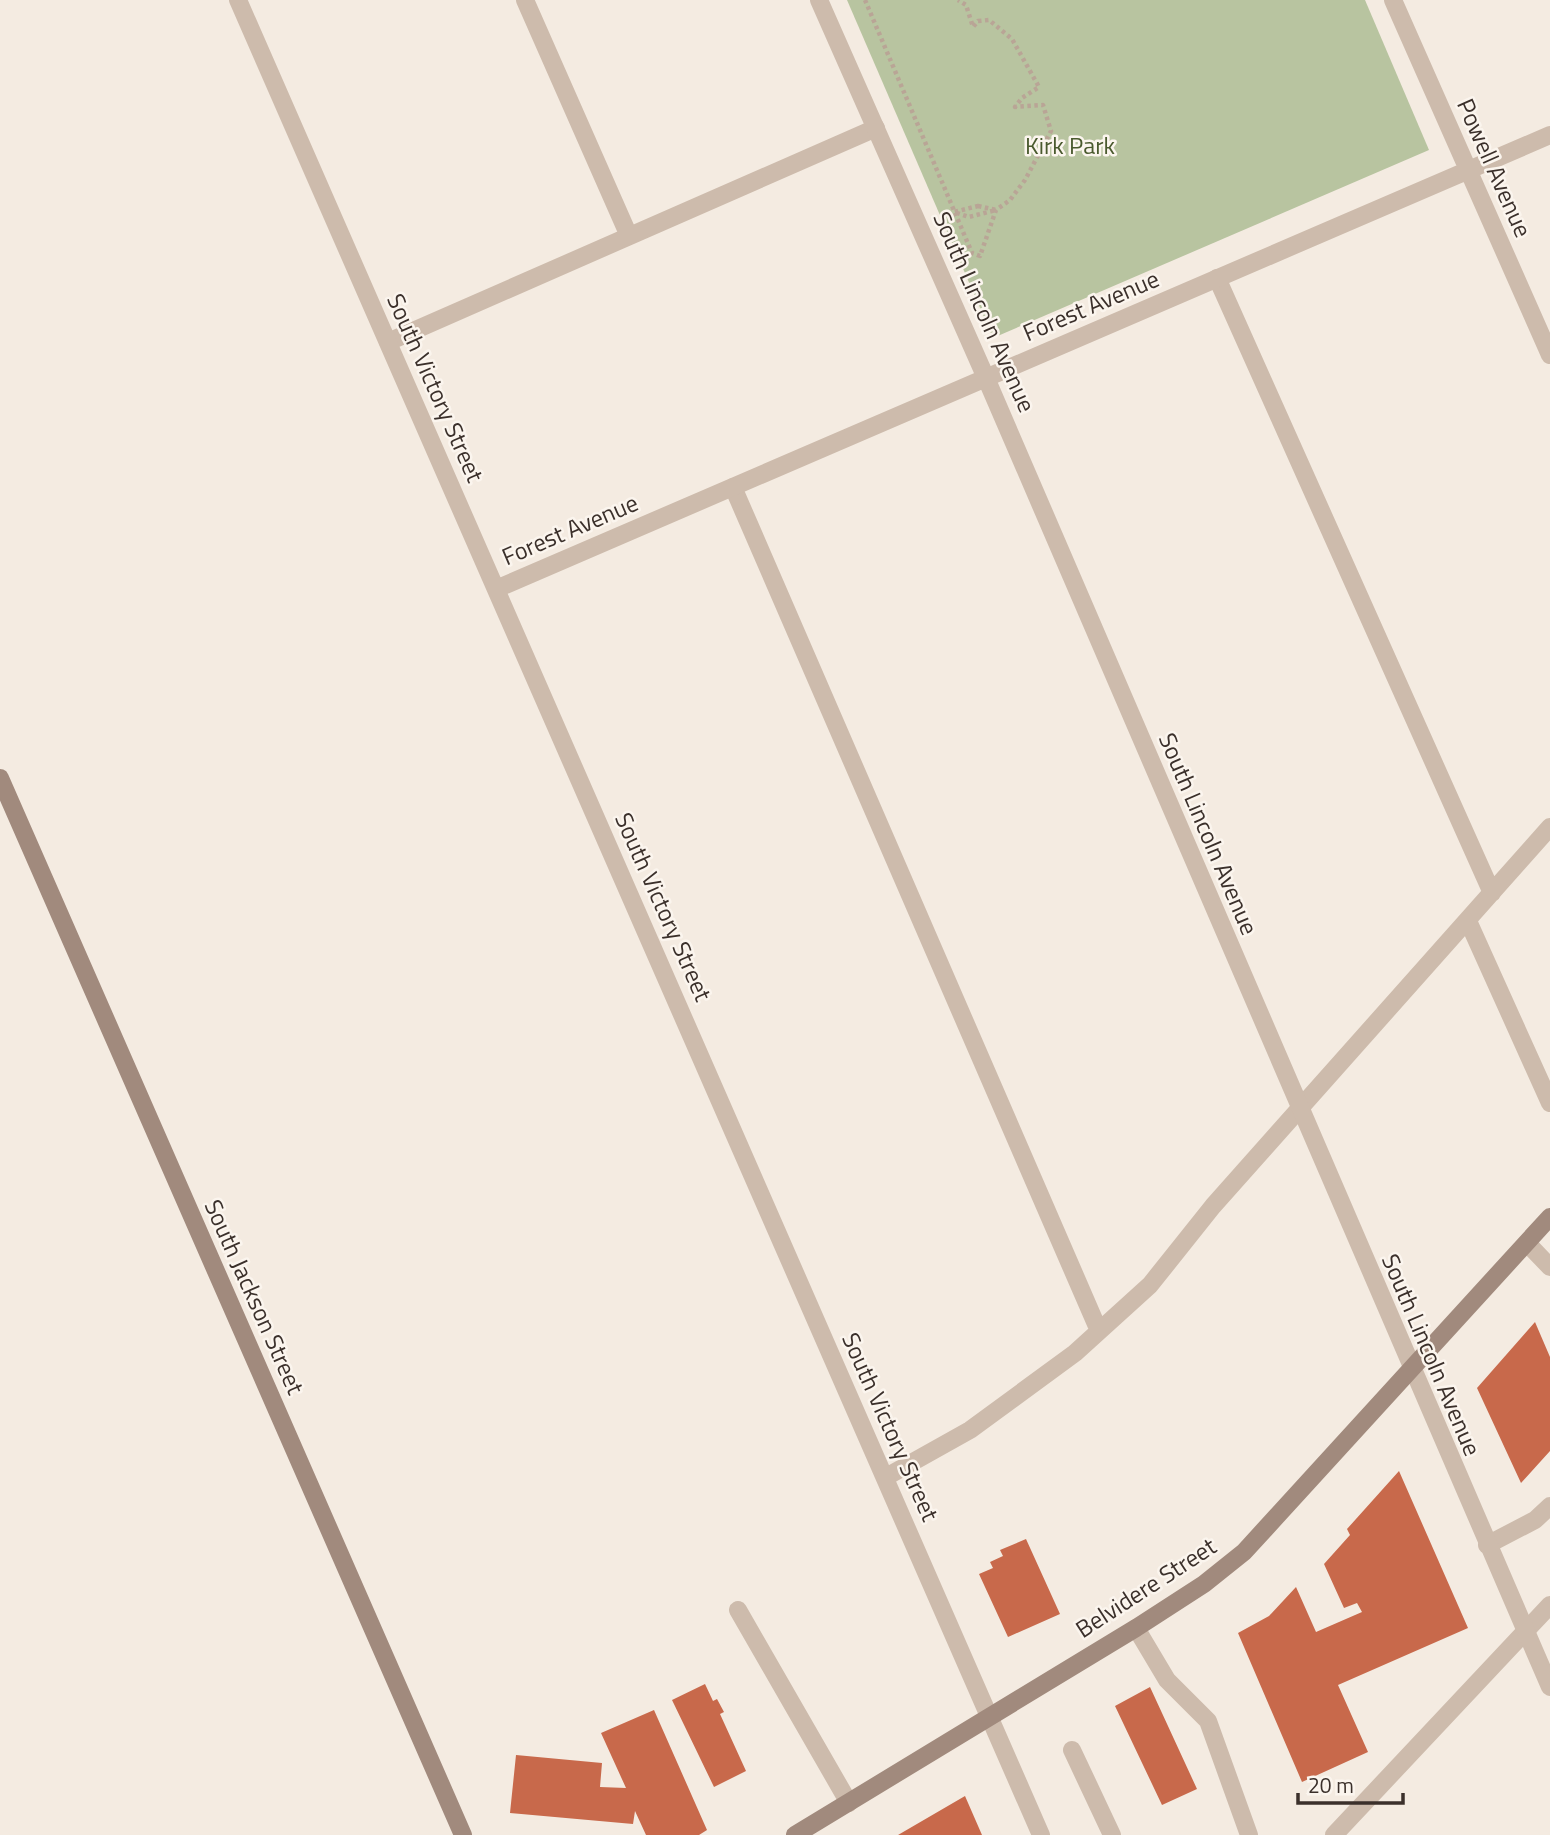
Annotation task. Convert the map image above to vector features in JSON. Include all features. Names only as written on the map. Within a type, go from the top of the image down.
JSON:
[{"type":"street","name":"South Victory Street","points":[[238,0],[1041,1835]]},
{"type":"street","points":[[525,0],[629,236]]},
{"type":"street","name":"South Lincoln Avenue","points":[[820,0],[986,378],[1411,1370],[1550,1687]]},
{"type":"street","name":"Powell Avenue","points":[[1393,0],[1550,355]]},
{"type":"street","points":[[388,342],[876,128]]},
{"type":"street","name":"Forest Avenue","points":[[496,589],[1550,135]]},
{"type":"street","points":[[1217,278],[1492,893]]},
{"type":"street","points":[[733,487],[1099,1331]]},
{"type":"street","name":"South Jackson Street","points":[[0,778],[463,1835]]},
{"type":"street","points":[[886,1477],[970,1430],[1075,1353],[1150,1285],[1213,1206],[1300,1112],[1550,827]]},
{"type":"street","points":[[1468,921],[1550,1103]]},
{"type":"street","name":"Belvidere Street","points":[[795,1835],[989,1714],[1136,1628],[1204,1584],[1244,1552],[1550,1217]]},
{"type":"street","points":[[1527,1243],[1550,1266]]},
{"type":"street","points":[[1487,1545],[1535,1520],[1550,1506]]},
{"type":"street","points":[[1334,1835],[1550,1605]]},
{"type":"street","points":[[738,1610],[849,1803]]},
{"type":"street","points":[[1136,1628],[1167,1680],[1208,1721],[1249,1835]]},
{"type":"street","points":[[1072,1750],[1112,1835]]},
{"type":"path","points":[[865,0],[972,253],[980,256],[996,210]]},
{"type":"path","points":[[954,212],[969,217],[996,210],[1010,200],[1040,156],[1051,131],[1049,116],[1043,105],[1015,107],[1021,98],[1039,87],[1013,39],[989,20],[978,20],[973,27],[966,5],[958,0]]},
{"type":"path","points":[[954,212],[978,206],[996,210]]},
{"type":"green space","name":"Kirk Park","points":[[847,0],[1365,0],[1429,150],[993,338]]},
{"type":"building","points":[[1535,1322],[1550,1357],[1550,1451],[1521,1483],[1477,1388]]},
{"type":"building","points":[[1399,1471],[1468,1628],[1338,1685],[1368,1752],[1302,1782],[1238,1633],[1269,1616],[1296,1587],[1316,1632],[1362,1612],[1357,1603],[1344,1608],[1324,1564],[1350,1535],[1347,1529]]},
{"type":"building","points":[[1026,1539],[1060,1614],[1008,1637],[979,1574],[993,1568],[990,1562],[1003,1556],[1000,1550]]},
{"type":"building","points":[[705,1684],[713,1701],[717,1699],[724,1712],[720,1714],[746,1771],[714,1787],[672,1700]]},
{"type":"building","points":[[1150,1687],[1197,1789],[1162,1805],[1115,1706]]},
{"type":"building","points":[[654,1710],[707,1830],[699,1835],[646,1835],[635,1811],[633,1824],[510,1813],[516,1755],[602,1763],[600,1787],[626,1788],[601,1733]]},
{"type":"building","points":[[965,1796],[982,1835],[898,1835]]}]
